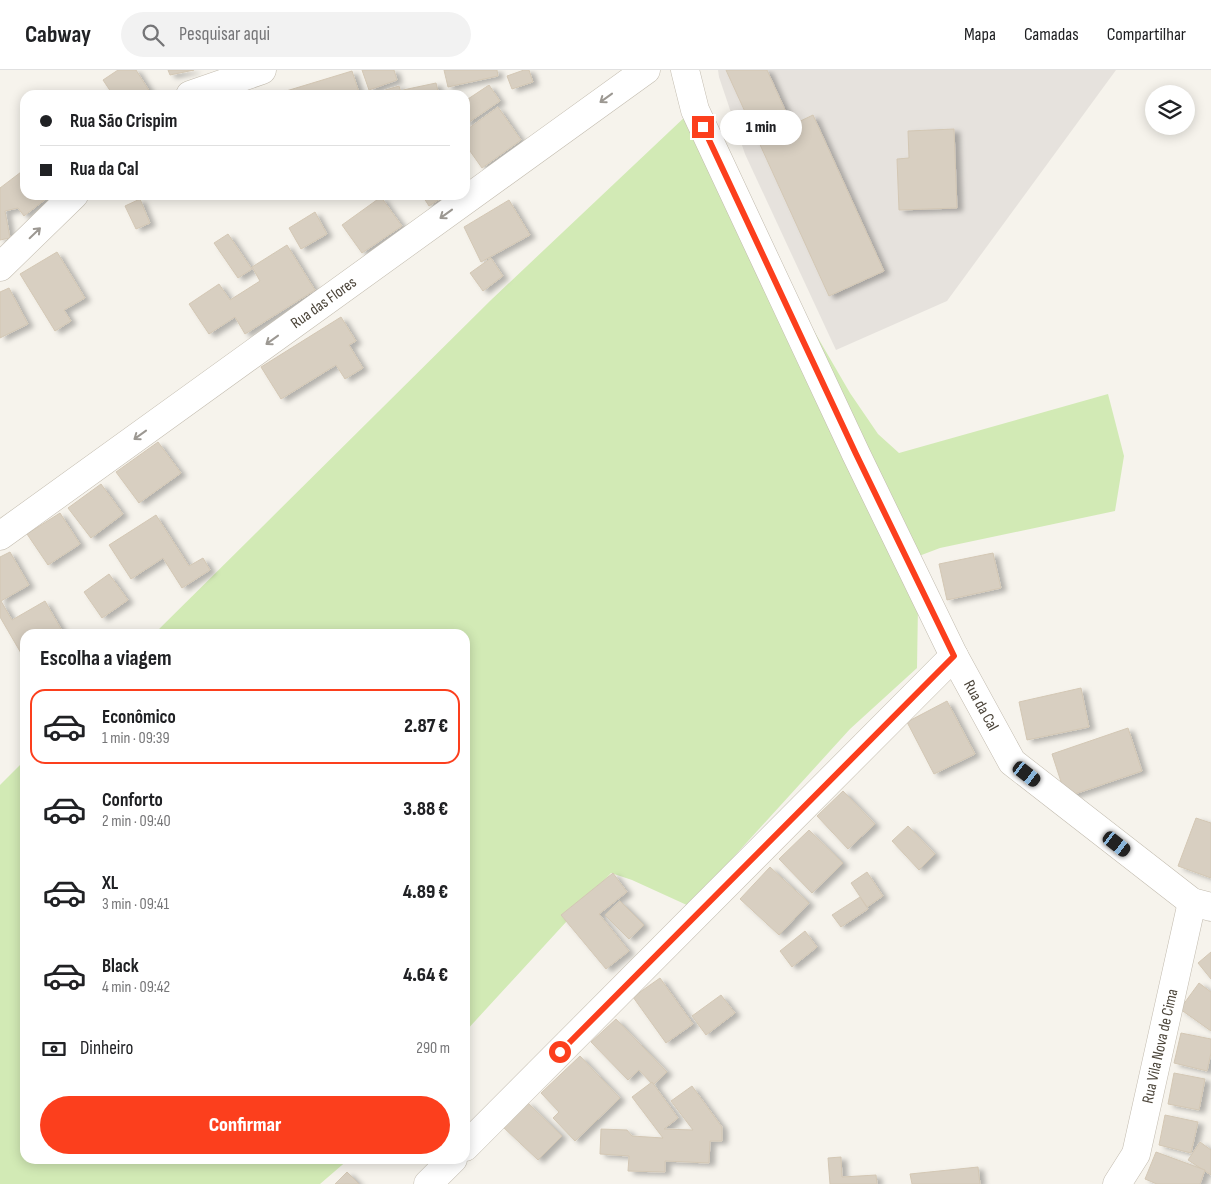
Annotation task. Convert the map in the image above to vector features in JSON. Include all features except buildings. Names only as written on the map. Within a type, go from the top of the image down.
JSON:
[{"type":"street","points":[[204,90],[262,70]]},
{"type":"street","name":"Rua das Flores","points":[[470,197],[646,70]]},
{"type":"street","name":"Rua da Cal","points":[[685,70],[695,110],[852,445],[954,656],[1012,762],[1201,905]]},
{"type":"street","points":[[0,267],[69,200]]},
{"type":"street","name":"Rua das Flores","points":[[0,536],[466,200]]},
{"type":"street","points":[[470,1142],[954,656]]},
{"type":"street","name":"Rua Vila Nova de Cima","points":[[1117,1184],[1136,1154],[1201,905]]},
{"type":"street","points":[[428,1184],[448,1164]]},
{"type":"shaded area","points":[[718,70],[1116,70],[947,301],[836,350],[745,154]]},
{"type":"green space","points":[[688,114],[850,393],[878,434],[899,453],[1108,394],[1124,456],[1115,511],[940,548],[911,559],[918,605],[917,668],[850,729],[689,906],[632,880],[611,873],[470,1027],[470,629],[159,629],[491,300]]},
{"type":"green space","points":[[20,765],[20,1164],[343,1164],[320,1184],[0,1184],[0,785]]},
{"type":"route","points":[[560,1052],[954,656],[856,454],[703,127]]}]
